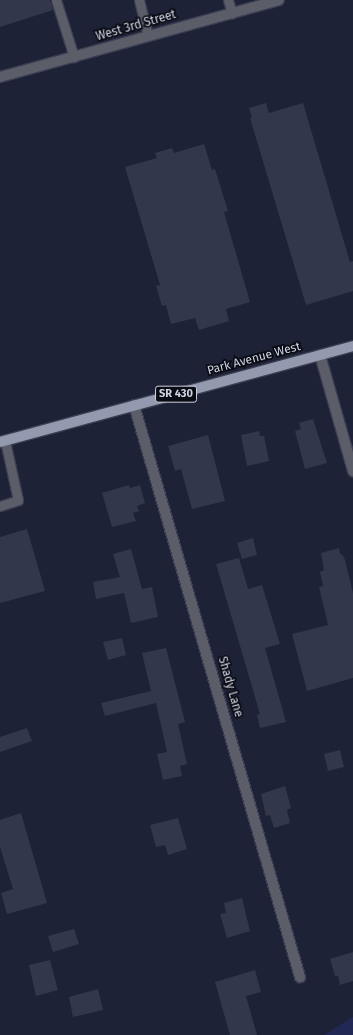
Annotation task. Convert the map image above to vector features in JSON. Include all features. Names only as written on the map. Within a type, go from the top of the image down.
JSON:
[{"type":"main road","name":"Park Avenue West","points":[[3,442],[353,346]]},
{"type":"street","name":"West 3rd Street","points":[[0,77],[280,0]]},
{"type":"street","points":[[320,355],[353,471]]},
{"type":"street","name":"Shady Lane","points":[[134,405],[300,977]]},
{"type":"lane","points":[[56,0],[74,57]]},
{"type":"lane","points":[[139,0],[148,36]]},
{"type":"lane","points":[[228,0],[232,13]]},
{"type":"lane","points":[[0,506],[18,500],[11,463],[3,442]]},
{"type":"shaded area","points":[[353,1017],[353,1035],[324,1035]]},
{"type":"building","points":[[0,0],[50,0],[53,10],[0,27]]},
{"type":"building","points":[[266,103],[269,113],[303,103],[350,262],[353,261],[353,291],[306,305],[250,118],[252,117],[249,108]]},
{"type":"building","points":[[204,144],[212,170],[215,169],[228,211],[224,212],[250,302],[226,309],[229,321],[199,330],[195,318],[171,324],[166,305],[162,306],[156,286],[160,285],[125,167],[157,158],[155,153],[172,148],[174,153]]},
{"type":"building","points":[[313,419],[327,463],[305,469],[295,431],[301,429],[299,423]]},
{"type":"building","points":[[259,431],[260,436],[264,436],[269,461],[247,466],[241,435]]},
{"type":"building","points":[[208,435],[225,501],[192,509],[181,469],[175,471],[168,446]]},
{"type":"building","points":[[129,485],[130,488],[140,485],[145,503],[137,506],[139,511],[133,513],[136,521],[112,527],[102,493]]},
{"type":"building","points":[[27,529],[45,591],[0,603],[0,537]]},
{"type":"building","points":[[253,538],[257,555],[242,559],[237,543]]},
{"type":"building","points":[[339,548],[340,554],[342,554],[345,560],[353,593],[353,678],[307,691],[292,634],[328,625],[319,587],[323,586],[320,572],[324,570],[321,553]]},
{"type":"building","points":[[131,549],[142,589],[152,587],[158,617],[131,623],[124,593],[96,599],[93,582],[120,577],[113,554]]},
{"type":"building","points":[[239,558],[248,589],[262,585],[280,644],[265,648],[286,722],[260,728],[257,715],[260,714],[216,564]]},
{"type":"building","points":[[122,638],[126,655],[108,660],[103,642]]},
{"type":"building","points":[[166,648],[185,722],[178,724],[187,764],[180,766],[182,776],[163,780],[157,754],[167,752],[156,703],[105,716],[101,703],[151,691],[142,653]]},
{"type":"building","points":[[27,728],[32,741],[0,752],[0,737]]},
{"type":"building","points":[[340,750],[344,767],[328,771],[324,754]]},
{"type":"building","points":[[285,786],[291,808],[287,810],[290,823],[274,828],[270,815],[266,816],[261,794]]},
{"type":"building","points":[[21,813],[47,903],[7,914],[1,893],[13,889],[0,847],[0,820]]},
{"type":"building","points":[[178,818],[187,849],[168,855],[165,845],[156,847],[150,825]]},
{"type":"building","points":[[242,898],[250,931],[227,938],[220,914],[226,913],[224,903]]},
{"type":"building","points":[[74,929],[79,944],[53,952],[48,936]]},
{"type":"building","points":[[353,952],[353,981],[340,985],[338,976],[335,976],[330,959]]},
{"type":"building","points":[[50,960],[58,990],[36,996],[29,965]]},
{"type":"building","points":[[255,970],[261,992],[246,996],[257,1035],[230,1035],[215,982]]},
{"type":"building","points":[[98,989],[103,1010],[73,1017],[69,997]]}]
